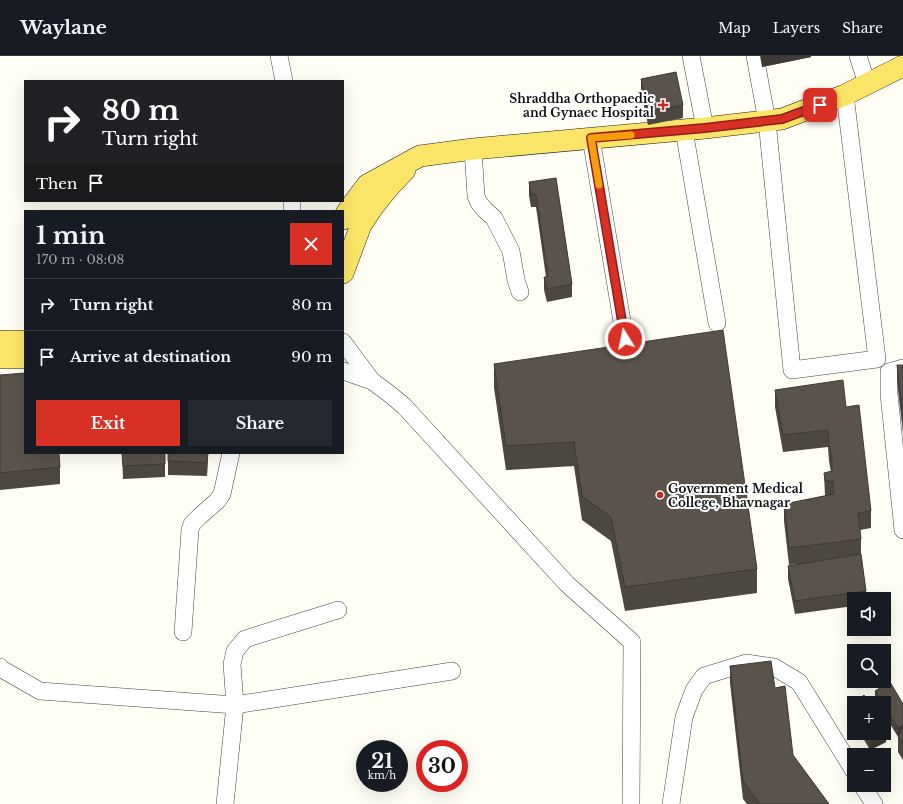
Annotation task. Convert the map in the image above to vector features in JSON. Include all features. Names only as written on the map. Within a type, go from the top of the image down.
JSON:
[{"type":"main road","points":[[344,217],[368,185],[420,156],[473,149],[695,129],[782,119],[845,95],[903,66]]},
{"type":"main road","points":[[344,269],[360,226],[389,187],[420,156]]},
{"type":"main road","points":[[0,341],[24,341]]},
{"type":"main road","points":[[0,358],[24,358]]},
{"type":"street","points":[[279,56],[284,80]]},
{"type":"street","points":[[691,56],[695,129],[717,323]]},
{"type":"street","points":[[755,56],[767,121],[792,370],[877,359],[845,95]]},
{"type":"street","points":[[858,56],[866,84]]},
{"type":"street","points":[[591,138],[625,339]]},
{"type":"street","points":[[473,149],[476,196],[479,203],[494,218],[511,251],[516,280],[520,292]]},
{"type":"street","points":[[344,343],[372,381],[404,406],[567,584],[632,642],[631,804]]},
{"type":"street","points":[[903,368],[889,372],[889,394],[903,530]]},
{"type":"street","points":[[344,371],[372,381]]},
{"type":"street","points":[[183,632],[190,530],[192,524],[217,501],[222,494],[231,454]]},
{"type":"street","points":[[225,804],[234,705],[232,664],[235,651],[245,639],[338,610]]},
{"type":"street","points":[[671,804],[684,716],[694,690],[704,676],[746,663],[774,667],[799,682],[847,761]]},
{"type":"street","points":[[0,667],[40,692],[234,705],[452,671]]},
{"type":"street","points":[[866,792],[874,804]]},
{"type":"building","points":[[676,72],[683,105],[648,112],[641,79]]},
{"type":"building","points":[[556,178],[572,284],[547,289],[544,277],[548,277],[536,194],[531,194],[529,182]]},
{"type":"building","name":"Government Medical College, Bhavnagar","points":[[723,330],[757,569],[625,587],[611,517],[582,496],[574,442],[506,446],[494,364]]},
{"type":"building","points":[[897,365],[903,365],[903,416]]},
{"type":"building","points":[[24,373],[24,454],[59,454],[60,467],[0,473],[0,375]]},
{"type":"building","points":[[843,380],[846,407],[859,405],[871,511],[858,513],[861,539],[789,548],[784,504],[834,494],[833,481],[825,481],[824,473],[832,471],[832,459],[828,430],[783,435],[775,390]]},
{"type":"building","points":[[122,454],[165,454],[165,464],[123,466]]},
{"type":"building","points":[[168,454],[208,454],[207,463],[168,461]]},
{"type":"building","points":[[861,554],[866,591],[847,592],[847,594],[795,601],[788,566]]},
{"type":"building","points":[[771,661],[775,688],[785,686],[793,755],[829,804],[760,804],[743,781],[730,666]]},
{"type":"building","points":[[891,684],[903,704],[903,725],[898,728],[891,716],[891,696],[878,696],[875,691],[880,688],[891,688]]},
{"type":"building","points":[[903,731],[903,743],[898,735]]},
{"type":"slow traffic","points":[[599,185],[591,138],[631,135]]},
{"type":"place","name":"Shraddha Orthopaedic and Gynaec Hospital","points":[[663,105]]},
{"type":"place","name":"Government Medical College, Bhavnagar","points":[[660,495]]},
{"type":"route","points":[[625,339],[591,138],[705,128],[782,119],[820,105]]}]
